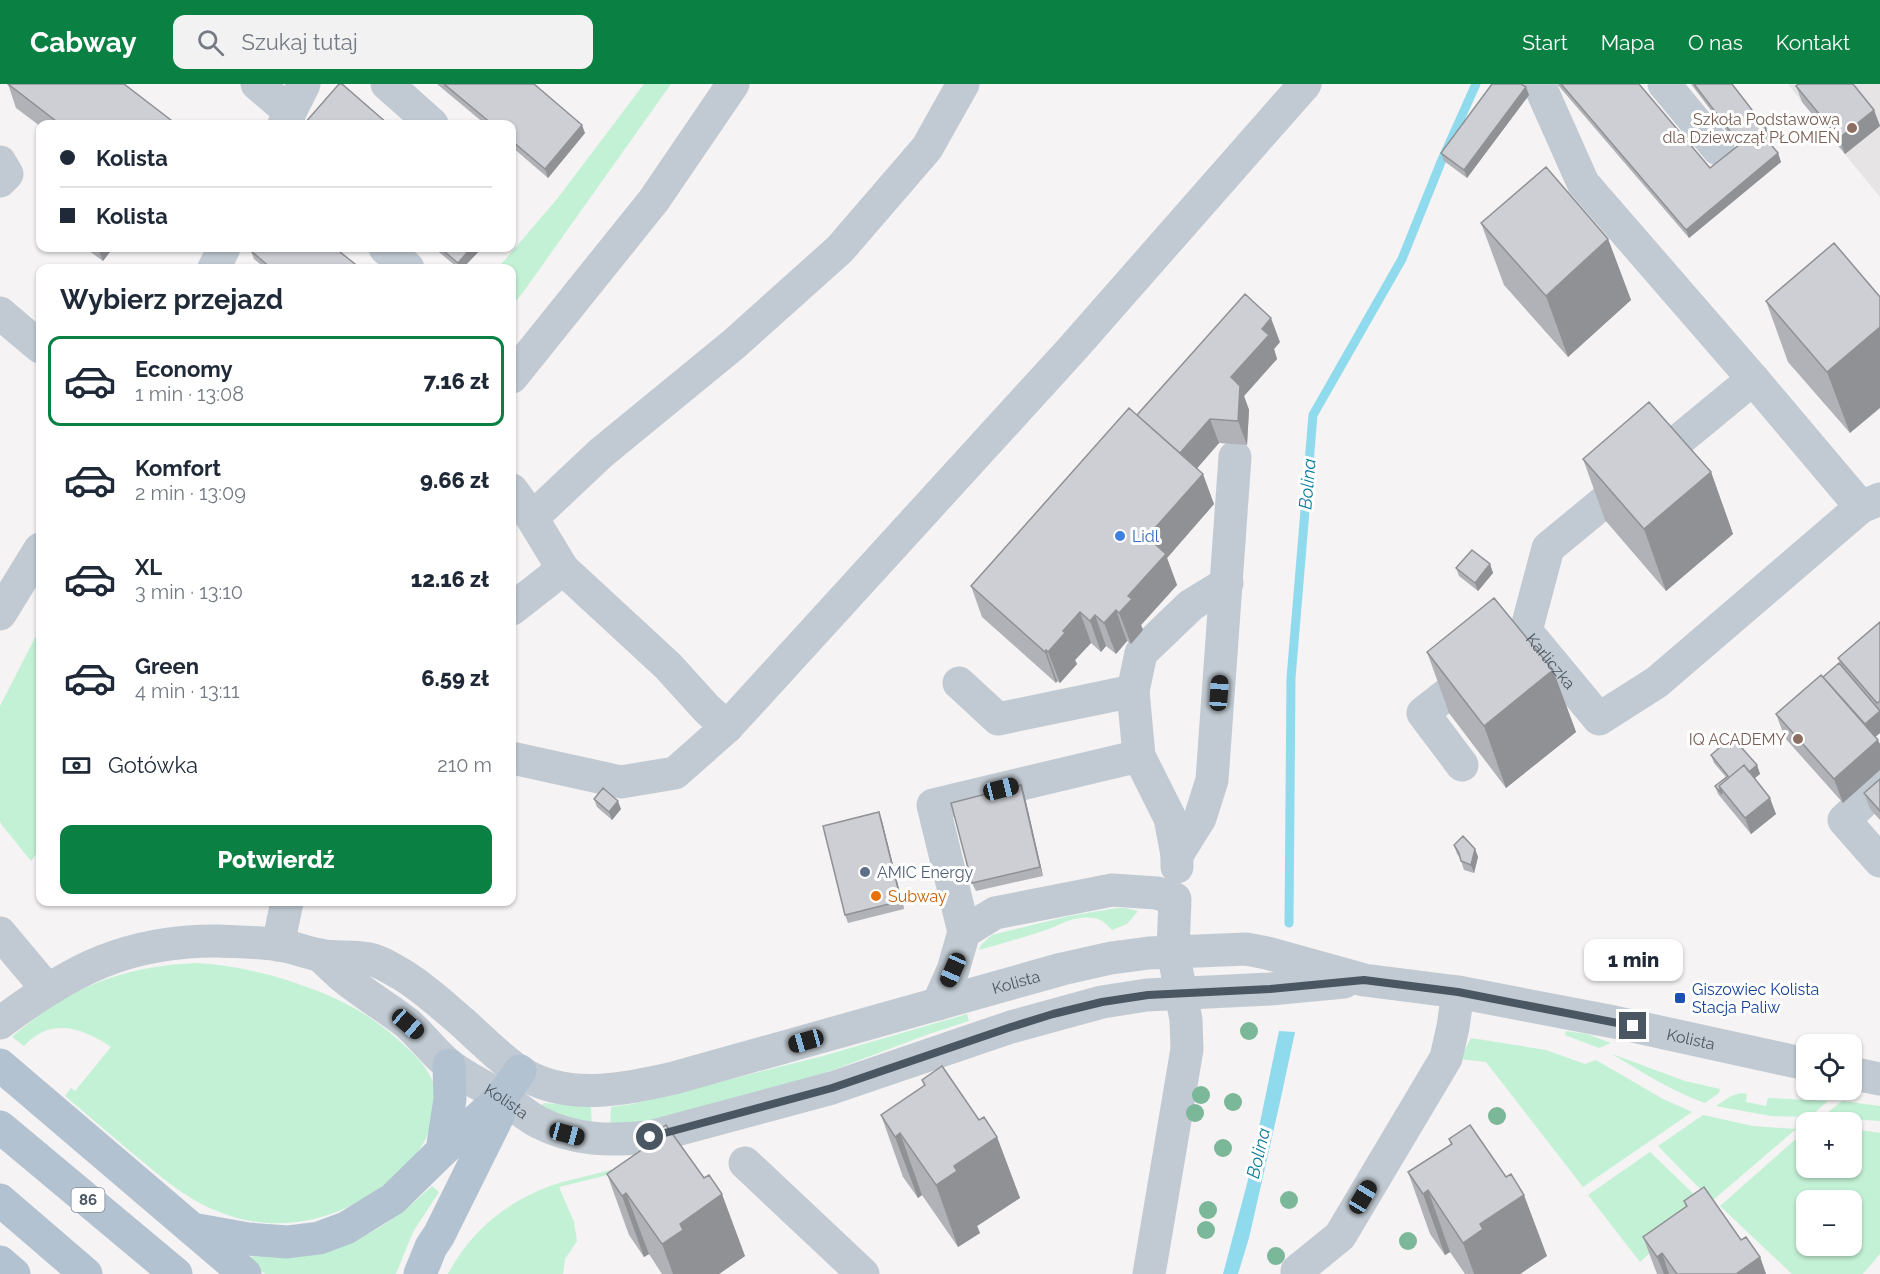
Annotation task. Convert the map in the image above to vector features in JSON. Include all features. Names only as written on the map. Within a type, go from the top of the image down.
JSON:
[{"type":"main road","points":[[442,1151],[450,1099],[449,1065]]},
{"type":"main road","points":[[3,1067],[244,1274]]},
{"type":"main road","points":[[192,1229],[248,1239],[287,1242],[319,1238],[346,1228],[393,1199],[511,1084]]},
{"type":"main road","points":[[420,1274],[431,1247],[498,1116],[511,1084]]},
{"type":"main road","name":"86","points":[[0,1127],[176,1274]]},
{"type":"main road","points":[[0,1200],[86,1274]]},
{"type":"main road","points":[[0,1262],[14,1274]]},
{"type":"street","points":[[257,84],[293,107]]},
{"type":"street","points":[[387,84],[428,120]]},
{"type":"street","points":[[516,372],[654,200],[733,84]]},
{"type":"street","points":[[532,518],[601,453],[734,344],[840,249],[927,148],[963,84]]},
{"type":"street","points":[[516,759],[621,782],[675,773],[727,727],[1073,348],[1305,84]]},
{"type":"street","points":[[1539,84],[1583,183],[1753,379]]},
{"type":"street","points":[[1664,84],[1718,149]]},
{"type":"street","points":[[0,162],[7,174],[0,181]]},
{"type":"street","points":[[390,252],[403,264]]},
{"type":"street","points":[[0,313],[36,343]]},
{"type":"street","name":"Karliczka","points":[[1753,379],[1870,503],[1657,682],[1599,719],[1527,631],[1548,549],[1753,379]]},
{"type":"street","points":[[1177,855],[1200,818],[1212,780],[1234,457]]},
{"type":"street","points":[[516,496],[563,569],[668,666],[707,709],[727,727]]},
{"type":"street","points":[[0,614],[36,565]]},
{"type":"street","points":[[516,606],[563,569]]},
{"type":"street","points":[[1149,1274],[1187,1048],[1187,1027],[1173,951],[1177,855],[1170,818],[1139,756],[1133,691],[1141,652],[1191,605],[1227,583]]},
{"type":"street","points":[[1462,765],[1423,713],[1527,631]]},
{"type":"street","points":[[959,683],[998,719],[1133,691]]},
{"type":"street","points":[[938,1004],[953,970],[964,932],[933,805],[1139,756]]},
{"type":"street","points":[[1880,786],[1844,820],[1880,861]]},
{"type":"street","points":[[964,932],[995,914],[1112,890],[1157,893],[1175,899]]},
{"type":"street","points":[[278,945],[286,906]]},
{"type":"street","points":[[0,933],[47,989]]},
{"type":"street","name":"Kolista","points":[[0,1023],[47,989],[100,962],[148,948],[201,941],[243,942],[278,945],[320,956],[359,957],[373,960],[403,975],[433,997],[511,1084],[537,1122],[582,1138],[610,1139],[650,1137],[832,1088],[1011,1027],[1082,1006],[1138,996],[1270,989],[1364,980]]},
{"type":"street","name":"Kolista","points":[[320,956],[351,984],[387,1007],[449,1065],[511,1084],[533,1079],[559,1088],[579,1091],[632,1087],[674,1078],[1062,969],[1111,958],[1173,951],[1246,949],[1364,980],[1458,992],[1614,1022],[1796,1062]]},
{"type":"street","points":[[1297,1274],[1340,1236],[1446,1058],[1458,992]]},
{"type":"street","points":[[1862,1075],[1880,1079]]},
{"type":"street","points":[[745,1162],[863,1274]]},
{"type":"shaded area","name":"Szkoła Podstawowa dla Dziewcząt PŁOMIEŃ","points":[[1788,84],[1880,84],[1880,197],[1802,102]]},
{"type":"green space","points":[[644,84],[671,84],[516,301],[516,264],[501,264],[512,252],[516,252],[516,247],[557,199]]},
{"type":"green space","points":[[36,636],[36,854],[31,861],[0,821],[0,706]]},
{"type":"green space","points":[[1117,908],[1138,911],[1127,924],[1112,930],[1098,919],[1085,917],[979,950],[992,935],[1069,916]]},
{"type":"green space","points":[[198,963],[263,973],[328,995],[371,1018],[411,1052],[432,1079],[437,1104],[425,1139],[419,1150],[404,1167],[363,1199],[317,1218],[292,1223],[267,1223],[242,1219],[217,1211],[172,1185],[65,1096],[71,1088],[75,1091],[111,1047],[89,1034],[66,1028],[44,1031],[24,1046],[12,1037],[55,1005],[98,982],[145,969]]},
{"type":"green space","points":[[967,1014],[969,1021],[825,1073],[682,1116],[610,1127],[611,1107],[632,1104],[823,1056]]},
{"type":"green space","points":[[1566,1031],[1587,1034],[1611,1043],[1599,1048],[1565,1035]]},
{"type":"green space","points":[[1471,1038],[1546,1050],[1585,1064],[1596,1060],[1663,1099],[1692,1112],[1583,1187],[1486,1062],[1460,1059]]},
{"type":"green space","points":[[1612,1054],[1685,1081],[1720,1089],[1719,1093],[1705,1103],[1669,1087]]},
{"type":"green space","points":[[1747,1094],[1746,1102],[1766,1106],[1768,1098],[1828,1101],[1816,1112],[1796,1112],[1796,1117],[1771,1116],[1716,1106],[1731,1096]]},
{"type":"green space","points":[[1842,1101],[1880,1106],[1880,1121],[1862,1120],[1862,1112],[1828,1112]]},
{"type":"green space","points":[[544,1103],[591,1107],[592,1126],[570,1122],[541,1106]]},
{"type":"green space","points":[[1703,1115],[1753,1126],[1796,1129],[1712,1201],[1658,1146]]},
{"type":"green space","points":[[1862,1131],[1880,1133],[1880,1254],[1863,1274],[1792,1274],[1720,1206],[1796,1139],[1796,1178],[1862,1178]]},
{"type":"green space","points":[[1650,1152],[1704,1204],[1640,1262],[1588,1195]]},
{"type":"green space","points":[[675,1153],[673,1159],[559,1187],[574,1222],[577,1241],[565,1259],[563,1274],[448,1274],[478,1232],[518,1201],[555,1184]]},
{"type":"green space","points":[[432,1186],[439,1192],[413,1232],[396,1274],[265,1274],[248,1260],[249,1257],[289,1256],[317,1251],[354,1240],[385,1224]]},
{"type":"water","points":[[1279,1031],[1295,1032],[1249,1238],[1238,1274],[1223,1274],[1248,1180]]},
{"type":"building","points":[[8,84],[124,84],[171,120],[55,120]]},
{"type":"building","points":[[339,84],[342,84],[383,120],[308,120]]},
{"type":"building","points":[[444,84],[534,84],[582,125],[545,169],[516,144],[516,120],[487,120]]},
{"type":"building","points":[[1492,84],[1521,84],[1526,87],[1464,170],[1441,153]]},
{"type":"building","points":[[1561,84],[1639,84],[1710,168],[1740,144],[1694,84],[1732,84],[1766,128],[1760,132],[1778,153],[1686,230]]},
{"type":"building","points":[[1798,84],[1853,84],[1874,110],[1839,138],[1796,86]]},
{"type":"building","points":[[1546,167],[1608,239],[1546,296],[1481,223]]},
{"type":"building","points":[[1834,243],[1880,297],[1880,327],[1827,372],[1766,301]]},
{"type":"building","points":[[252,252],[340,252],[355,264],[266,264]]},
{"type":"building","points":[[445,252],[468,252],[458,263]]},
{"type":"building","points":[[1245,294],[1271,318],[1262,329],[1269,335],[1231,377],[1240,386],[1238,421],[1210,419],[1180,453],[1137,415]]},
{"type":"building","points":[[1649,402],[1711,472],[1644,529],[1583,459]]},
{"type":"building","name":"Lidl","points":[[1129,408],[1203,474],[1147,537],[1166,554],[1128,596],[1132,599],[1119,613],[1116,610],[1104,623],[1095,615],[1090,621],[1080,612],[1063,631],[1065,633],[1048,652],[1046,650],[1045,652],[971,586]]},
{"type":"building","points":[[1472,550],[1490,564],[1475,583],[1456,568]]},
{"type":"building","points":[[1494,598],[1553,670],[1484,726],[1427,652]]},
{"type":"building","points":[[1880,622],[1880,701],[1877,703],[1838,658]]},
{"type":"building","points":[[1839,663],[1880,711],[1865,724],[1823,677]]},
{"type":"building","points":[[1821,675],[1878,740],[1834,779],[1776,714]]},
{"type":"building","points":[[1732,737],[1757,765],[1749,772],[1744,765],[1719,786],[1722,794],[1715,786],[1728,776],[1711,755]]},
{"type":"building","points":[[1744,765],[1770,798],[1745,818],[1719,786]]},
{"type":"building","points":[[1880,779],[1880,811],[1864,793]]},
{"type":"building","points":[[1021,785],[1040,867],[972,883],[951,803]]},
{"type":"building","points":[[603,788],[618,801],[609,812],[594,799]]},
{"type":"building","name":"AMIC Energy","points":[[879,812],[901,901],[845,915],[823,826]]},
{"type":"building","points":[[1463,836],[1475,849],[1471,865],[1461,861],[1454,845]]},
{"type":"building","points":[[942,1066],[979,1120],[984,1117],[997,1137],[954,1166],[957,1171],[936,1185],[900,1133],[895,1137],[881,1115],[925,1085],[922,1080]]},
{"type":"building","points":[[666,1125],[704,1178],[709,1175],[722,1194],[680,1224],[683,1230],[662,1244],[626,1193],[622,1196],[607,1174],[650,1144],[646,1139]]},
{"type":"building","points":[[1470,1125],[1506,1177],[1511,1174],[1524,1195],[1480,1224],[1483,1229],[1463,1243],[1428,1190],[1423,1194],[1408,1172],[1452,1144],[1449,1139]]},
{"type":"building","points":[[1704,1187],[1741,1240],[1746,1237],[1760,1257],[1736,1274],[1677,1274],[1662,1253],[1657,1257],[1643,1237],[1687,1206],[1684,1201]]},
{"type":"waterway","name":"Bolina","points":[[1289,923],[1291,678],[1313,415],[1402,259],[1441,162],[1476,84]]},
{"type":"place","name":"Szkoła Podstawowa dla Dziewcząt PŁOMIEŃ","points":[[1852,128]]},
{"type":"place","name":"Lidl","points":[[1120,536]]},
{"type":"place","name":"IQ ACADEMY","points":[[1798,739]]},
{"type":"place","name":"AMIC Energy","points":[[865,872]]},
{"type":"place","name":"Subway","points":[[876,896]]},
{"type":"place","name":"Giszowiec Kolista Stacja Paliw","points":[[1680,998]]},
{"type":"route","points":[[650,1137],[832,1088],[1011,1027],[1082,1006],[1120,998],[1218,990],[1270,989],[1364,980],[1458,992],[1633,1026]]}]
